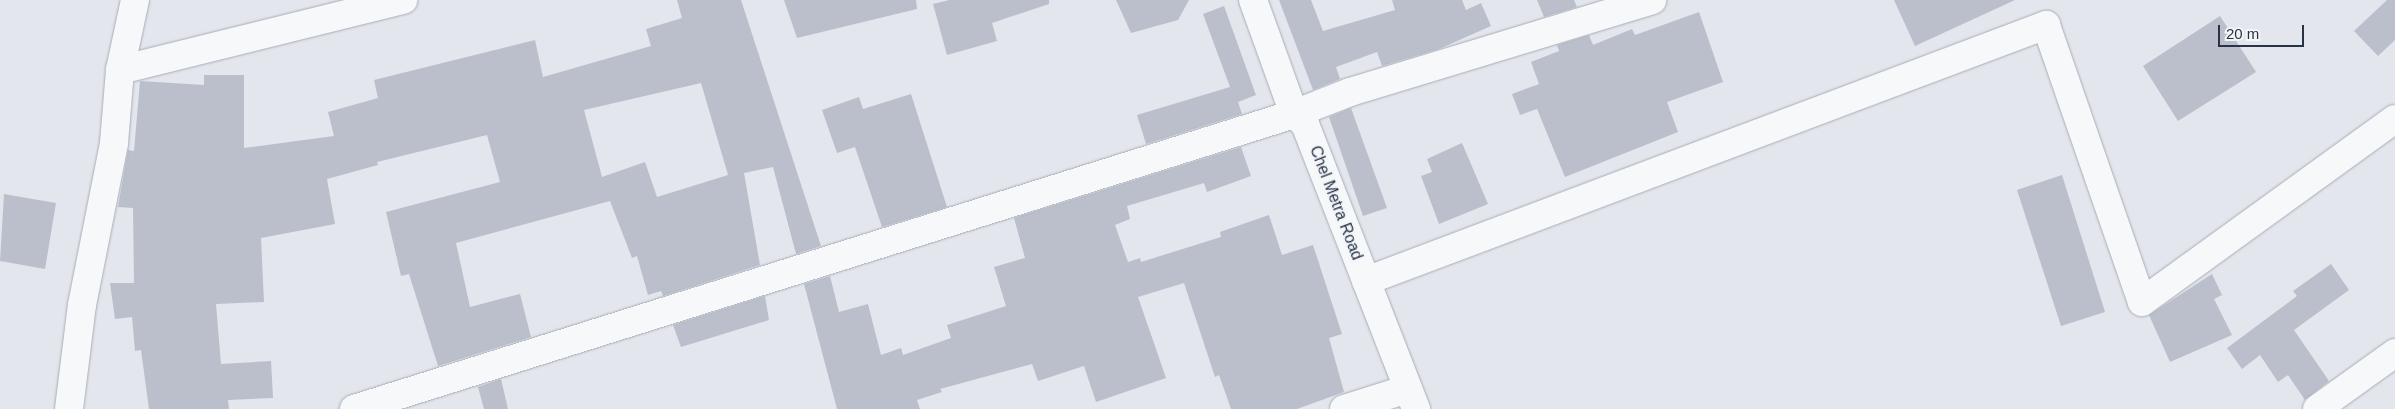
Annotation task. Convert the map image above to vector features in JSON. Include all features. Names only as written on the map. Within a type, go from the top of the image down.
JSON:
[{"type":"street","points":[[69,409],[82,305],[114,144],[120,70],[135,0]]},
{"type":"street","points":[[120,70],[403,0]]},
{"type":"street","name":"Chel Metra Road","points":[[1252,0],[1294,114],[1305,124],[1412,399]]},
{"type":"street","points":[[354,409],[1294,114],[1350,92],[1652,0]]},
{"type":"street","points":[[1366,280],[2046,25],[2142,302],[2395,119]]},
{"type":"street","points":[[2317,409],[2395,353]]},
{"type":"street","points":[[1344,409],[1412,399]]},
{"type":"building","points":[[677,0],[741,0],[821,246],[796,254],[773,167],[744,173],[760,265],[663,296],[661,291],[648,295],[637,256],[632,258],[610,201],[456,243],[470,307],[520,294],[531,337],[438,366],[409,274],[401,276],[386,212],[500,182],[487,135],[377,162],[378,165],[327,179],[335,224],[261,238],[264,302],[216,304],[221,364],[271,361],[273,398],[228,400],[229,409],[149,409],[141,350],[135,351],[132,317],[115,319],[110,283],[134,283],[133,208],[118,207],[128,150],[134,151],[140,81],[204,85],[204,75],[244,75],[244,148],[334,136],[328,112],[378,98],[374,80],[535,40],[543,77],[651,46],[646,29],[682,18]],"holes":[[[701,83],[728,175],[657,197],[645,162],[602,177],[584,110]]]},
{"type":"building","points":[[784,0],[916,0],[917,9],[797,38]]},
{"type":"building","points":[[949,0],[1049,0],[1049,4],[992,23],[997,41],[947,55],[933,4]]},
{"type":"building","points":[[1116,0],[1189,0],[1178,20],[1131,33]]},
{"type":"building","points":[[1279,0],[1311,0],[1323,31],[1395,10],[1392,0],[1462,0],[1466,10],[1481,3],[1491,26],[1439,49],[1382,66],[1377,52],[1336,67],[1340,79],[1313,90]]},
{"type":"building","points":[[1537,0],[1574,0],[1577,7],[1544,17]]},
{"type":"building","points":[[1894,0],[2015,0],[1915,46]]},
{"type":"building","points":[[2387,0],[2395,0],[2395,40],[2378,56],[2354,31]]},
{"type":"building","points":[[1224,6],[1256,95],[1238,102],[1242,114],[1146,144],[1137,115],[1230,87],[1203,14]]},
{"type":"building","points":[[1699,12],[1723,82],[1667,102],[1678,132],[1565,177],[1537,109],[1520,115],[1512,94],[1539,84],[1531,62],[1559,51],[1557,45],[1589,35],[1593,45],[1632,29],[1635,35]]},
{"type":"building","points":[[2220,16],[2256,72],[2178,121],[2143,66]]},
{"type":"building","points":[[911,94],[947,207],[882,227],[855,147],[837,153],[822,110],[859,97],[863,109]]},
{"type":"building","points":[[1351,108],[1387,208],[1363,216],[1329,117]]},
{"type":"building","points":[[1462,143],[1488,204],[1439,224],[1421,176],[1432,172],[1427,159]]},
{"type":"building","points":[[1241,147],[1251,176],[1207,192],[1204,183],[1127,206],[1130,219],[1115,225],[1128,262],[1140,258],[1141,262],[1221,237],[1220,232],[1269,215],[1282,255],[1313,245],[1342,334],[1329,338],[1344,392],[1297,409],[1231,409],[1219,375],[1215,377],[1184,283],[1138,297],[1166,378],[1096,402],[1084,366],[1038,381],[1032,364],[940,389],[942,392],[917,400],[920,409],[837,409],[804,284],[830,276],[839,312],[868,304],[881,355],[901,348],[903,355],[951,338],[947,325],[1006,306],[994,267],[1025,258],[1014,218]]},
{"type":"building","points":[[2062,175],[2105,312],[2061,326],[2017,190]]},
{"type":"building","points":[[4,194],[56,203],[45,269],[0,261]]},
{"type":"building","points":[[2331,264],[2349,290],[2294,330],[2329,381],[2305,400],[2288,375],[2278,382],[2260,355],[2242,369],[2227,348],[2297,296],[2293,291]]},
{"type":"building","points":[[2212,274],[2222,295],[2214,299],[2232,335],[2170,362],[2149,315]]},
{"type":"building","points":[[765,296],[769,320],[681,347],[673,325]]},
{"type":"building","points":[[501,379],[508,409],[484,409],[478,387]]}]
